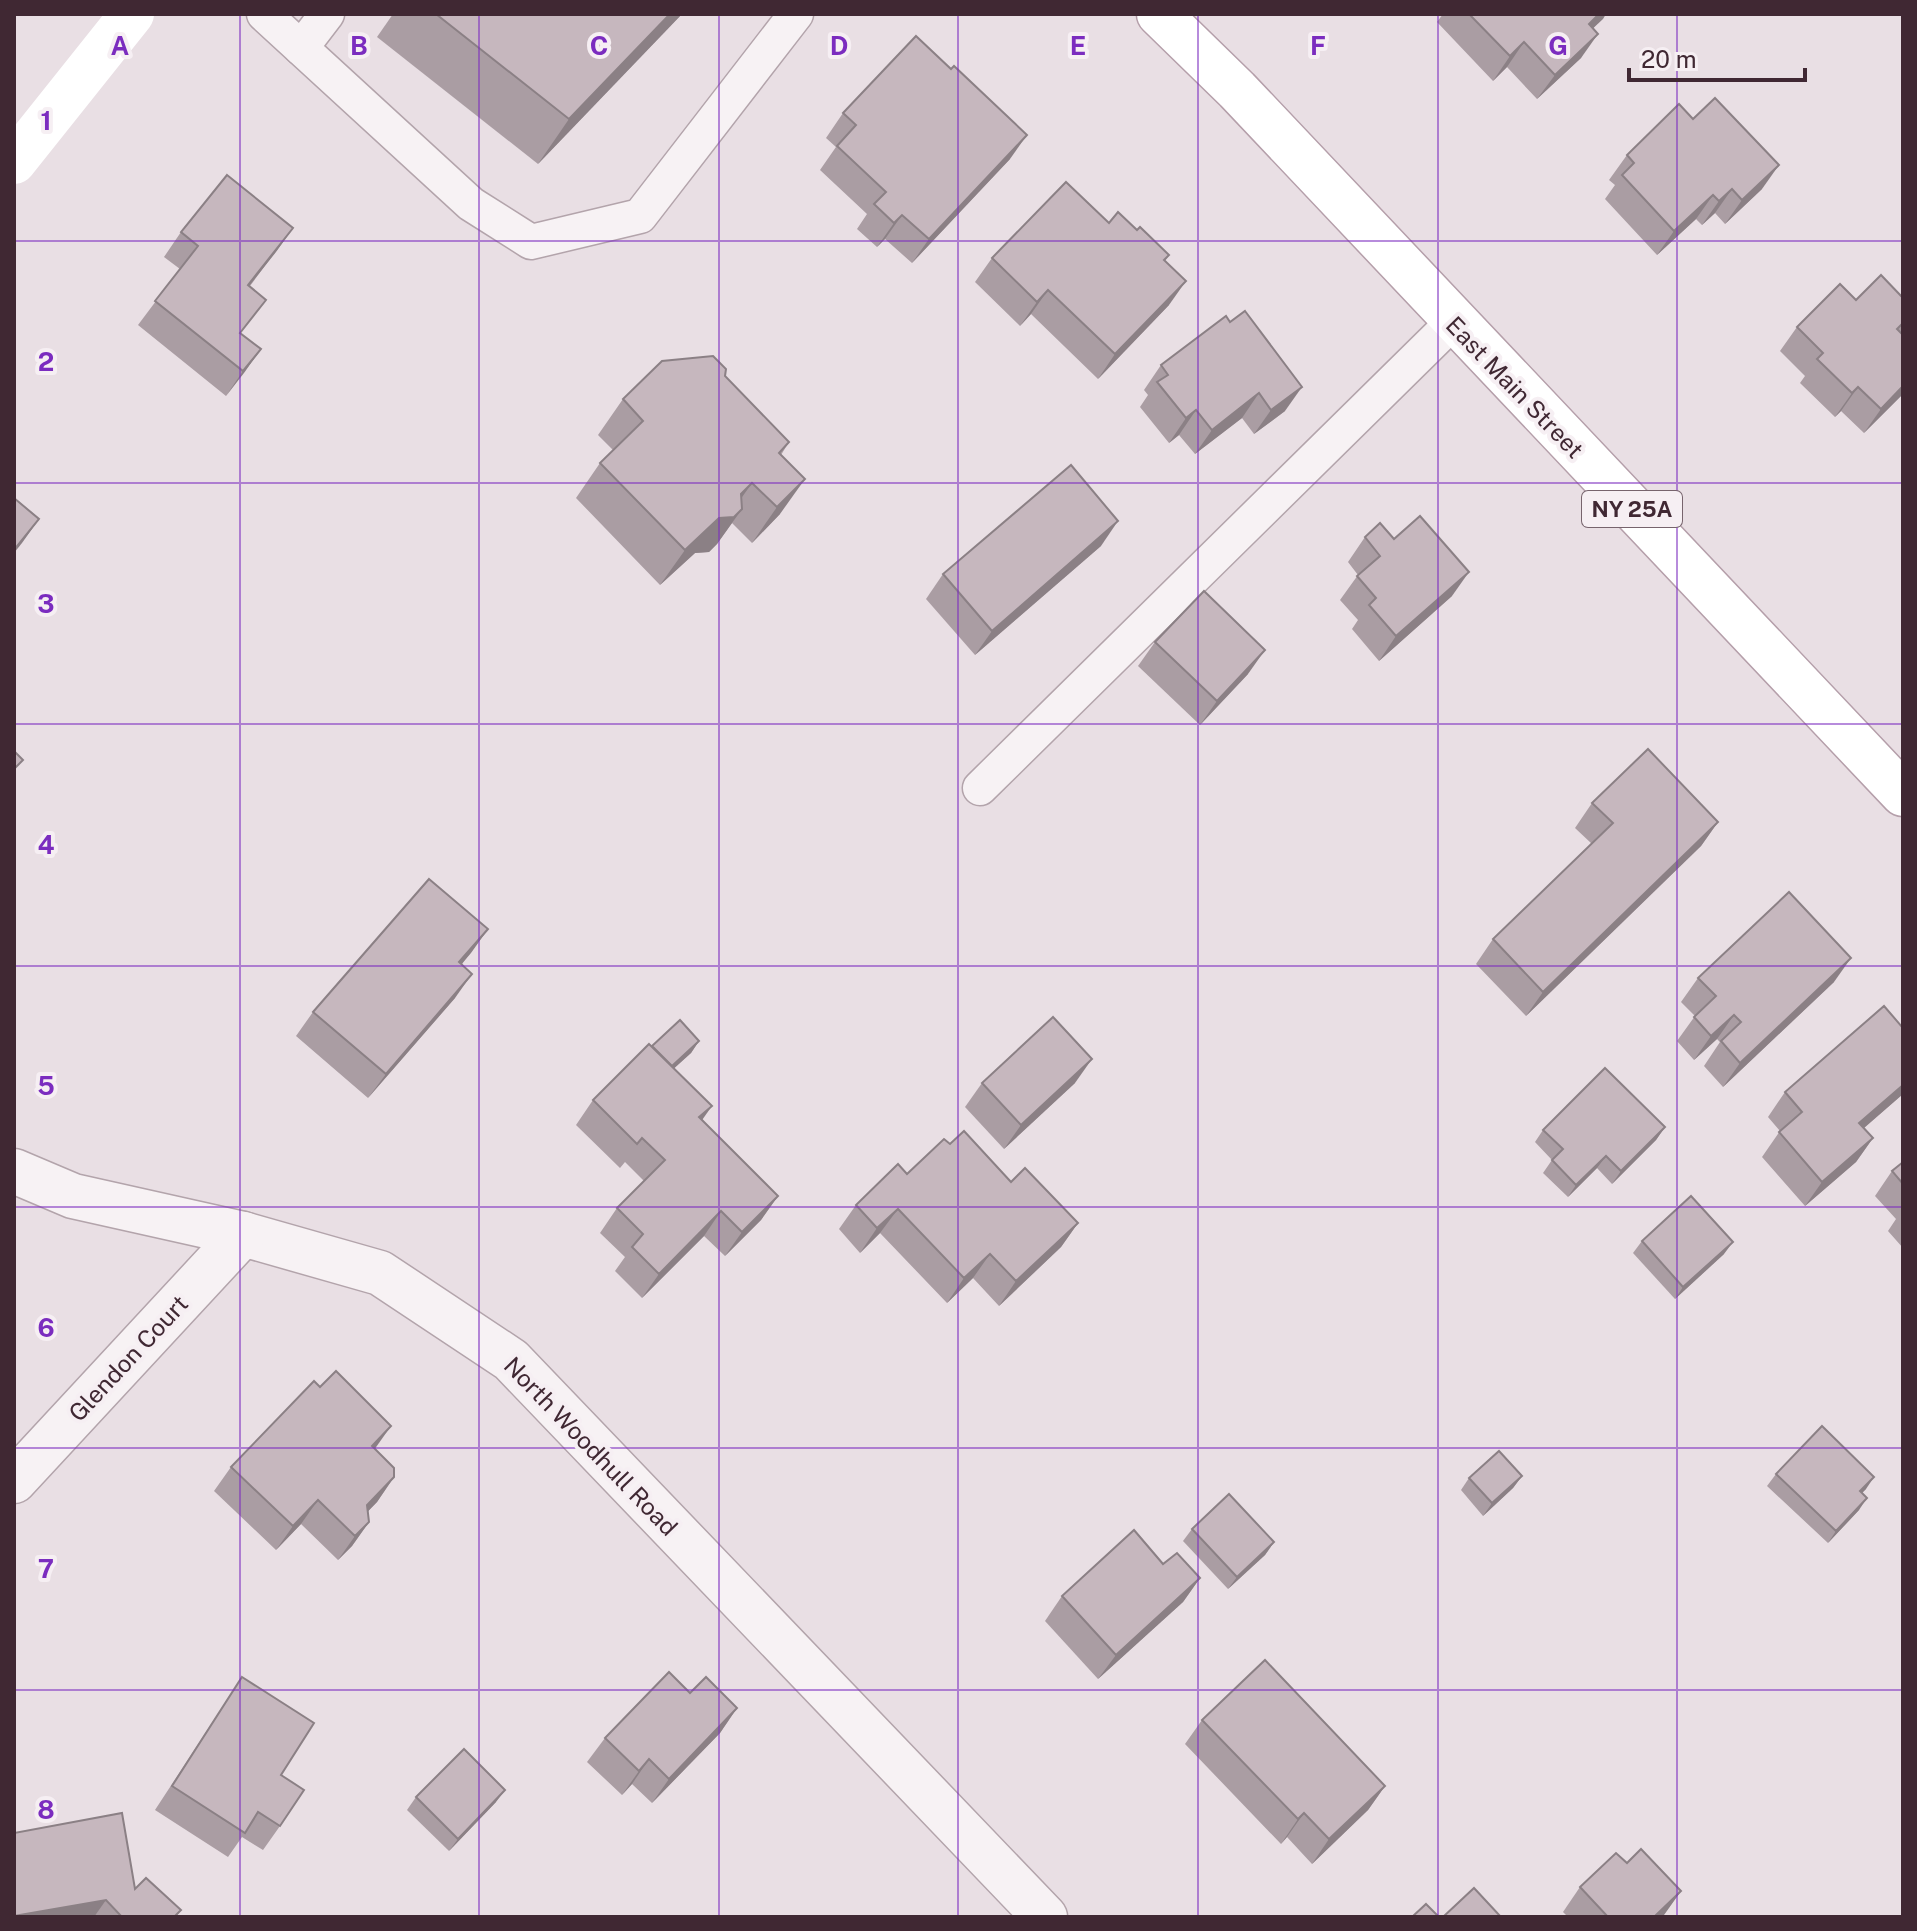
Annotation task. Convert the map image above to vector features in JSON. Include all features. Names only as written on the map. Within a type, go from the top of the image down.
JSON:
[{"type":"main road","points":[[14,162],[132,14]]},
{"type":"main road","name":"East Main Street","points":[[1159,14],[1237,90],[1453,322],[1903,794]]},
{"type":"street","name":"North Woodhull Road","points":[[14,1171],[73,1196],[243,1234],[380,1273],[511,1360],[1045,1917]]},
{"type":"street","name":"Glendon Court","points":[[14,1481],[243,1234]]},
{"type":"lane","points":[[264,14],[471,204],[531,242],[640,216],[796,14]]},
{"type":"lane","points":[[301,48],[327,14]]},
{"type":"lane","points":[[980,788],[1453,322]]},
{"type":"building","points":[[436,14],[670,14],[569,119]]},
{"type":"building","points":[[1469,14],[1599,14],[1589,24],[1598,34],[1555,75],[1524,42],[1510,56]]},
{"type":"building","points":[[916,36],[951,69],[954,66],[1027,135],[929,239],[902,215],[894,223],[874,204],[886,192],[837,146],[856,125],[843,113]]},
{"type":"building","points":[[1715,98],[1779,165],[1742,200],[1732,189],[1719,201],[1713,195],[1674,231],[1622,175],[1634,163],[1627,155],[1679,104],[1693,119]]},
{"type":"building","points":[[227,175],[293,228],[248,285],[266,300],[240,333],[261,349],[243,371],[155,301],[198,246],[181,232]]},
{"type":"building","points":[[1066,182],[1109,223],[1118,212],[1137,230],[1140,227],[1169,255],[1164,260],[1186,281],[1115,354],[1048,290],[1037,302],[992,258]]},
{"type":"building","points":[[1881,275],[1903,298],[1903,323],[1897,329],[1903,335],[1903,386],[1881,409],[1858,387],[1852,393],[1817,359],[1823,353],[1797,327],[1840,284],[1856,300]]},
{"type":"building","points":[[1245,311],[1302,387],[1271,410],[1259,393],[1212,430],[1196,410],[1186,418],[1157,382],[1168,375],[1161,365],[1226,316],[1230,322]]},
{"type":"building","points":[[713,356],[726,369],[725,376],[789,442],[779,453],[805,479],[777,507],[752,483],[741,494],[742,509],[734,517],[719,518],[685,550],[600,463],[643,421],[623,399],[662,361]]},
{"type":"building","points":[[1071,465],[1118,521],[992,631],[943,574]]},
{"type":"building","points":[[14,498],[39,519],[14,550]]},
{"type":"building","points":[[1420,516],[1469,572],[1396,636],[1369,605],[1376,598],[1357,576],[1380,556],[1365,537],[1380,523],[1394,539]]},
{"type":"building","points":[[1204,591],[1265,650],[1217,701],[1155,642]]},
{"type":"building","points":[[1648,749],[1718,822],[1543,992],[1493,939],[1613,823],[1592,803]]},
{"type":"building","points":[[14,751],[23,760],[14,769]]},
{"type":"building","points":[[429,879],[488,929],[459,962],[472,974],[386,1074],[313,1012]]},
{"type":"building","points":[[1789,892],[1851,958],[1740,1063],[1721,1041],[1741,1022],[1734,1015],[1711,1036],[1694,1017],[1716,996],[1698,978]]},
{"type":"building","points":[[1884,1006],[1903,1028],[1903,1085],[1859,1123],[1873,1138],[1822,1182],[1779,1132],[1802,1112],[1785,1092]]},
{"type":"building","points":[[1053,1017],[1092,1059],[1021,1125],[982,1083]]},
{"type":"building","points":[[680,1020],[699,1041],[672,1066],[652,1046]]},
{"type":"building","points":[[649,1044],[712,1106],[699,1117],[778,1196],[742,1232],[721,1211],[659,1274],[632,1247],[643,1234],[617,1208],[665,1160],[642,1138],[637,1144],[593,1100]]},
{"type":"building","points":[[1605,1068],[1665,1127],[1621,1171],[1606,1156],[1576,1185],[1552,1160],[1563,1149],[1543,1130]]},
{"type":"building","points":[[964,1131],[1011,1182],[1025,1168],[1078,1223],[1016,1281],[990,1254],[964,1278],[898,1209],[877,1228],[856,1205],[898,1164],[907,1174],[944,1139],[950,1144]]},
{"type":"building","points":[[1903,1162],[1903,1184],[1892,1171]]},
{"type":"building","points":[[1691,1196],[1733,1242],[1683,1287],[1642,1241]]},
{"type":"building","points":[[336,1371],[391,1426],[372,1446],[394,1468],[394,1477],[367,1505],[369,1522],[355,1536],[318,1500],[293,1526],[231,1467],[314,1381],[320,1387]]},
{"type":"building","points":[[1822,1426],[1874,1477],[1860,1491],[1867,1498],[1836,1531],[1776,1474]]},
{"type":"building","points":[[1499,1451],[1522,1476],[1492,1503],[1469,1478]]},
{"type":"building","points":[[1229,1494],[1274,1542],[1237,1577],[1192,1529]]},
{"type":"building","points":[[1134,1530],[1163,1564],[1177,1553],[1200,1578],[1116,1655],[1062,1596]]},
{"type":"building","points":[[1265,1660],[1385,1786],[1329,1839],[1304,1813],[1298,1819],[1202,1720]]},
{"type":"building","points":[[669,1672],[690,1693],[706,1677],[737,1708],[669,1779],[649,1759],[639,1771],[605,1738]]},
{"type":"building","points":[[242,1677],[314,1723],[281,1775],[304,1790],[280,1826],[258,1812],[245,1833],[172,1786]]},
{"type":"building","points":[[464,1749],[505,1790],[458,1839],[416,1797]]},
{"type":"building","points":[[122,1813],[135,1889],[146,1878],[181,1910],[174,1917],[122,1917],[106,1900],[14,1916],[14,1833]]},
{"type":"building","points":[[1641,1849],[1681,1891],[1654,1917],[1608,1917],[1580,1887],[1616,1853],[1627,1863]]},
{"type":"building","points":[[1474,1888],[1501,1917],[1443,1917]]},
{"type":"building","points":[[1426,1904],[1439,1917],[1412,1917]]}]
